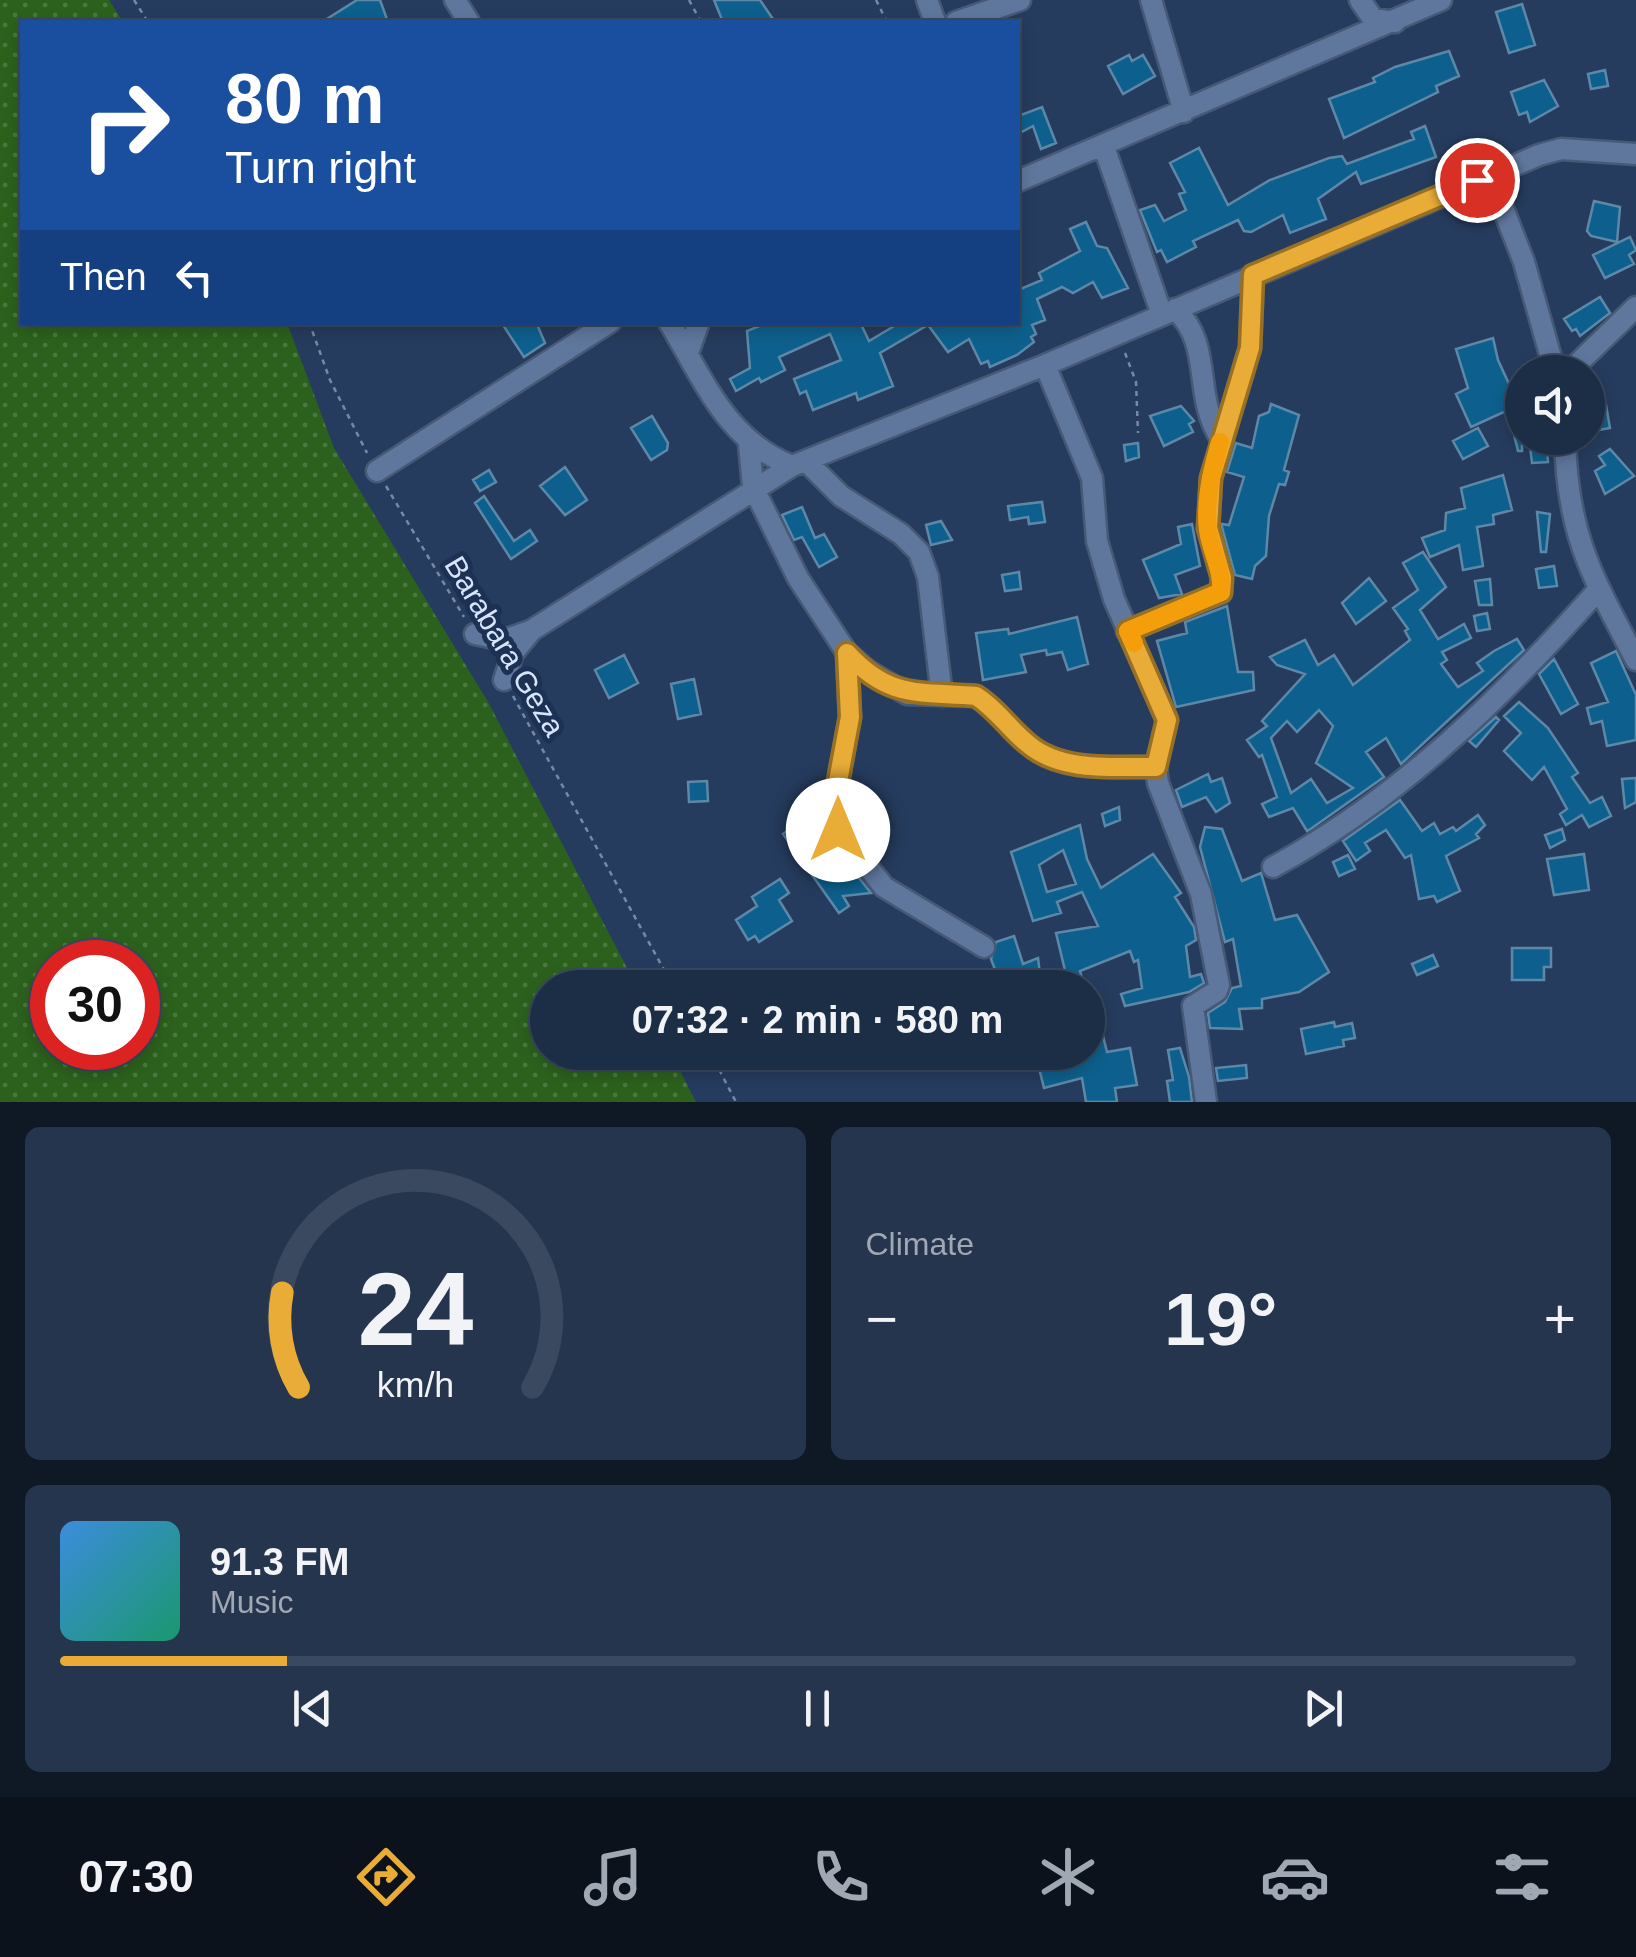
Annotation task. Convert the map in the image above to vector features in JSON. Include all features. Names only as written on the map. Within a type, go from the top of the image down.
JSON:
[{"type":"street","points":[[962,20],[1020,0]]},
{"type":"street","points":[[1150,0],[1184,112]]},
{"type":"street","points":[[1360,0],[1373,19],[1395,22]]},
{"type":"street","points":[[1020,180],[1440,0]]},
{"type":"street","points":[[1104,147],[1168,312],[1195,333],[1204,408],[1221,440]]},
{"type":"street","points":[[475,634],[504,640],[532,630],[753,487],[799,464],[1045,365],[1490,175],[1552,150],[1636,154]]},
{"type":"street","points":[[1490,175],[1520,252],[1550,355]]},
{"type":"street","points":[[1128,631],[1221,592],[1222,578],[1208,528],[1211,478],[1250,348],[1253,275]]},
{"type":"street","points":[[1587,355],[1636,307]]},
{"type":"street","points":[[378,472],[605,325]]},
{"type":"street","points":[[671,325],[720,410],[748,444],[799,464],[850,504],[901,534],[919,552],[928,578],[942,696]]},
{"type":"street","points":[[688,353],[698,325]]},
{"type":"street","points":[[1045,365],[1092,478],[1097,541],[1128,631],[1167,720],[1156,767],[1162,794],[1201,894],[1218,975],[1217,991],[1193,1006],[1206,1102]]},
{"type":"street","points":[[748,444],[753,487],[798,578],[847,653],[868,672],[906,694],[976,696],[1029,746],[1053,759],[1077,765],[1156,767]]},
{"type":"street","points":[[1565,455],[1566,492],[1573,526],[1599,589],[1636,660]]},
{"type":"street","points":[[1273,868],[1349,824],[1427,762],[1599,589]]},
{"type":"street","points":[[504,680],[513,653],[532,630]]},
{"type":"street","points":[[847,653],[850,717],[836,792],[838,830],[864,867],[900,901],[984,947]]},
{"type":"path","name":"Barabara Geza","points":[[310,325],[330,380],[378,472],[475,634]]},
{"type":"path","points":[[1117,333],[1136,382],[1138,432]]},
{"type":"path","name":"Barabara Geza","points":[[504,680],[664,970]]},
{"type":"path","points":[[719,1070],[736,1102]]},
{"type":"green space","points":[[0,0],[109,0],[122,20],[20,20],[20,325],[288,325],[334,448],[488,702],[628,970],[530,970],[530,1070],[680,1070],[696,1102],[0,1102]]},
{"type":"building","points":[[357,0],[380,0],[387,20],[325,20]]},
{"type":"building","points":[[714,0],[760,0],[774,20],[722,20]]},
{"type":"building","points":[[1522,4],[1535,45],[1509,53],[1496,12]]},
{"type":"building","points":[[1449,51],[1459,76],[1436,86],[1438,92],[1344,138],[1329,99],[1375,82],[1373,78],[1395,67]]},
{"type":"building","points":[[1129,55],[1132,61],[1143,55],[1155,76],[1123,94],[1108,66]]},
{"type":"building","points":[[1605,70],[1608,86],[1591,89],[1588,74]]},
{"type":"building","points":[[1544,80],[1558,106],[1530,122],[1527,112],[1519,115],[1511,92]]},
{"type":"building","points":[[1042,107],[1056,143],[1041,149],[1033,126],[1020,133],[1020,115]]},
{"type":"building","points":[[1425,126],[1436,157],[1361,184],[1356,172],[1318,199],[1326,219],[1290,233],[1283,215],[1251,232],[1244,231],[1238,220],[1193,241],[1196,247],[1167,262],[1161,250],[1157,252],[1140,210],[1155,205],[1164,221],[1186,210],[1179,194],[1185,192],[1170,163],[1199,148],[1228,205],[1270,180],[1329,158],[1342,156],[1347,164],[1414,139],[1411,132]]},
{"type":"building","points":[[1594,201],[1620,207],[1617,242],[1591,236],[1587,231]]},
{"type":"building","points":[[1086,222],[1097,246],[1107,248],[1128,288],[1102,298],[1093,282],[1073,293],[1062,287],[1037,299],[1045,320],[1032,325],[1034,342],[990,367],[988,361],[981,364],[969,339],[948,352],[928,325],[1020,325],[1020,289],[1042,280],[1039,273],[1080,251],[1070,229]]},
{"type":"building","points":[[1630,237],[1636,250],[1629,255],[1634,264],[1605,278],[1593,255]]},
{"type":"building","points":[[1600,297],[1610,313],[1580,336],[1576,329],[1572,331],[1564,319]]},
{"type":"building","points":[[503,325],[537,325],[545,343],[524,357]]},
{"type":"building","points":[[762,325],[861,325],[869,341],[896,325],[928,325],[880,353],[893,386],[858,400],[856,393],[813,410],[806,391],[800,394],[794,379],[841,360],[830,334],[779,357],[785,370],[761,382],[759,378],[736,391],[730,379],[750,368],[747,331]]},
{"type":"building","points":[[1493,338],[1505,375],[1505,411],[1471,427],[1456,394],[1468,388],[1456,349]]},
{"type":"building","points":[[1271,404],[1299,415],[1284,470],[1289,472],[1285,485],[1279,484],[1269,516],[1266,556],[1255,566],[1252,579],[1235,575],[1222,527],[1229,525],[1244,477],[1227,472],[1236,443],[1252,448],[1259,416],[1269,412]]},
{"type":"building","points":[[1605,405],[1610,428],[1605,429]]},
{"type":"building","points":[[1181,406],[1194,421],[1189,424],[1193,432],[1164,446],[1150,416]]},
{"type":"building","points":[[652,416],[668,443],[667,450],[651,460],[631,428]]},
{"type":"building","points":[[1478,428],[1488,446],[1463,459],[1453,441]]},
{"type":"building","points":[[1138,443],[1139,457],[1126,461],[1124,445]]},
{"type":"building","points":[[1610,449],[1634,476],[1605,494],[1595,471],[1605,465],[1599,456]]},
{"type":"building","points":[[1531,455],[1547,455],[1548,462],[1532,463]]},
{"type":"building","points":[[565,467],[587,500],[565,515],[540,486]]},
{"type":"building","points":[[489,470],[496,482],[480,491],[473,480]]},
{"type":"building","points":[[1503,475],[1512,510],[1493,515],[1494,524],[1477,527],[1483,566],[1463,570],[1459,545],[1430,557],[1422,538],[1445,530],[1446,513],[1465,508],[1461,488]]},
{"type":"building","points":[[484,496],[514,541],[530,530],[537,541],[511,559],[475,503]]},
{"type":"building","points":[[1042,502],[1045,522],[1029,524],[1028,517],[1010,520],[1008,506]]},
{"type":"building","points":[[802,507],[815,538],[824,534],[837,557],[819,567],[802,537],[794,540],[782,515]]},
{"type":"building","points":[[1537,512],[1550,514],[1546,552],[1541,552]]},
{"type":"building","points":[[941,521],[952,540],[931,545],[926,525]]},
{"type":"building","points":[[1192,524],[1200,566],[1175,575],[1182,594],[1159,598],[1143,560],[1181,544],[1178,527]]},
{"type":"building","points":[[1423,552],[1446,587],[1420,610],[1438,639],[1464,624],[1471,638],[1442,652],[1447,660],[1441,664],[1458,687],[1483,671],[1477,663],[1494,651],[1517,639],[1524,650],[1401,764],[1386,738],[1366,752],[1384,777],[1312,828],[1307,831],[1293,808],[1269,817],[1262,804],[1277,797],[1262,755],[1259,757],[1247,740],[1267,726],[1262,721],[1305,674],[1277,665],[1270,657],[1305,640],[1318,665],[1334,655],[1353,685],[1410,640],[1405,631],[1408,629],[1393,608],[1418,590],[1403,563]],"holes":[[[1319,710],[1333,726],[1316,763],[1353,788],[1327,803],[1311,779],[1291,793],[1271,738],[1287,721],[1297,732]]]},
{"type":"building","points":[[1554,566],[1557,586],[1539,588],[1536,569]]},
{"type":"building","points":[[1019,572],[1021,589],[1005,591],[1002,575]]},
{"type":"building","points":[[1369,578],[1386,601],[1356,624],[1342,603]]},
{"type":"building","points":[[1490,579],[1492,605],[1479,605],[1475,581]]},
{"type":"building","points":[[1227,606],[1238,672],[1253,672],[1254,690],[1176,707],[1157,641],[1187,633],[1185,622]]},
{"type":"building","points":[[1487,613],[1490,629],[1477,631],[1474,616]]},
{"type":"building","points":[[1077,617],[1088,664],[1068,670],[1062,652],[1047,655],[1046,650],[1021,655],[1026,672],[983,680],[976,633],[1008,629],[1009,634]]},
{"type":"building","points":[[1616,651],[1636,695],[1636,740],[1607,746],[1602,721],[1591,724],[1587,708],[1608,702],[1591,663]]},
{"type":"building","points":[[624,655],[638,683],[609,698],[595,670]]},
{"type":"building","points":[[1554,659],[1578,704],[1561,714],[1539,674]]},
{"type":"building","points":[[694,679],[701,714],[678,719],[671,684]]},
{"type":"building","points":[[1519,702],[1548,728],[1578,773],[1572,777],[1590,803],[1602,797],[1611,816],[1589,827],[1582,815],[1566,825],[1560,814],[1567,809],[1544,767],[1532,780],[1504,751],[1521,733],[1504,716]]},
{"type":"building","points":[[1496,717],[1499,720],[1476,747],[1469,741]]},
{"type":"building","points":[[1208,774],[1211,782],[1222,778],[1230,803],[1216,812],[1206,797],[1182,807],[1176,790]]},
{"type":"building","points":[[1636,778],[1636,802],[1625,808],[1622,779]]},
{"type":"building","points":[[707,781],[708,801],[689,802],[688,782]]},
{"type":"building","points":[[1400,800],[1422,831],[1434,823],[1440,834],[1453,827],[1456,831],[1478,815],[1485,825],[1476,834],[1479,838],[1446,856],[1460,891],[1437,902],[1434,896],[1419,899],[1411,855],[1405,858],[1386,830],[1365,843],[1370,851],[1356,861],[1343,841]]},
{"type":"building","points":[[1119,807],[1120,820],[1105,826],[1102,814]]},
{"type":"building","points":[[798,825],[817,848],[827,848],[843,873],[851,868],[871,893],[843,896],[849,906],[839,913],[783,834]]},
{"type":"building","points":[[1080,825],[1087,859],[1101,888],[1153,854],[1181,893],[1175,897],[1194,927],[1196,940],[1186,946],[1190,977],[1201,974],[1204,983],[1189,992],[1125,1006],[1121,994],[1142,988],[1138,960],[1134,962],[1130,951],[1082,970],[1065,970],[1056,933],[1098,926],[1082,892],[1057,902],[1061,913],[1033,921],[1011,852]],"holes":[[[1063,850],[1076,884],[1047,892],[1039,865]]]},
{"type":"building","points":[[1205,827],[1222,829],[1242,881],[1261,873],[1275,920],[1297,915],[1329,972],[1299,992],[1262,999],[1262,1008],[1239,1009],[1242,1029],[1210,1028],[1208,1013],[1225,1002],[1232,988],[1241,986],[1233,939],[1225,942],[1200,847]]},
{"type":"building","points":[[1562,829],[1565,840],[1550,848],[1545,835]]},
{"type":"building","points":[[1584,854],[1589,890],[1554,895],[1547,859]]},
{"type":"building","points":[[1348,855],[1355,869],[1339,876],[1333,862]]},
{"type":"building","points":[[780,879],[789,893],[779,900],[792,921],[759,942],[755,936],[748,940],[736,920],[757,906],[752,897]]},
{"type":"building","points":[[1014,936],[1023,964],[1038,958],[1040,970],[995,970],[991,959],[996,942]]},
{"type":"building","points":[[1512,948],[1551,948],[1551,967],[1544,967],[1544,980],[1512,980]]},
{"type":"building","points":[[1433,955],[1438,966],[1417,975],[1412,964]]},
{"type":"building","points":[[1334,1022],[1335,1027],[1352,1023],[1355,1038],[1343,1040],[1344,1046],[1306,1054],[1301,1029]]},
{"type":"building","points":[[1105,1044],[1107,1052],[1130,1048],[1137,1085],[1115,1088],[1117,1102],[1086,1102],[1082,1078],[1044,1088],[1040,1070],[1105,1070]]},
{"type":"building","points":[[1180,1048],[1192,1102],[1170,1102],[1167,1081],[1173,1080],[1168,1050]]},
{"type":"building","points":[[1246,1065],[1247,1078],[1218,1081],[1216,1068]]},
{"type":"slow traffic","points":[[1134,643],[1128,631],[1221,592],[1222,578],[1208,528],[1211,478],[1220,442]]},
{"type":"route","points":[[838,830],[836,792],[848,746],[850,717],[847,653],[868,672],[906,694],[976,696],[990,705],[1029,746],[1053,759],[1077,765],[1156,767],[1167,720],[1128,631],[1221,592],[1222,578],[1208,528],[1211,478],[1250,348],[1253,275],[1477,180]]}]
